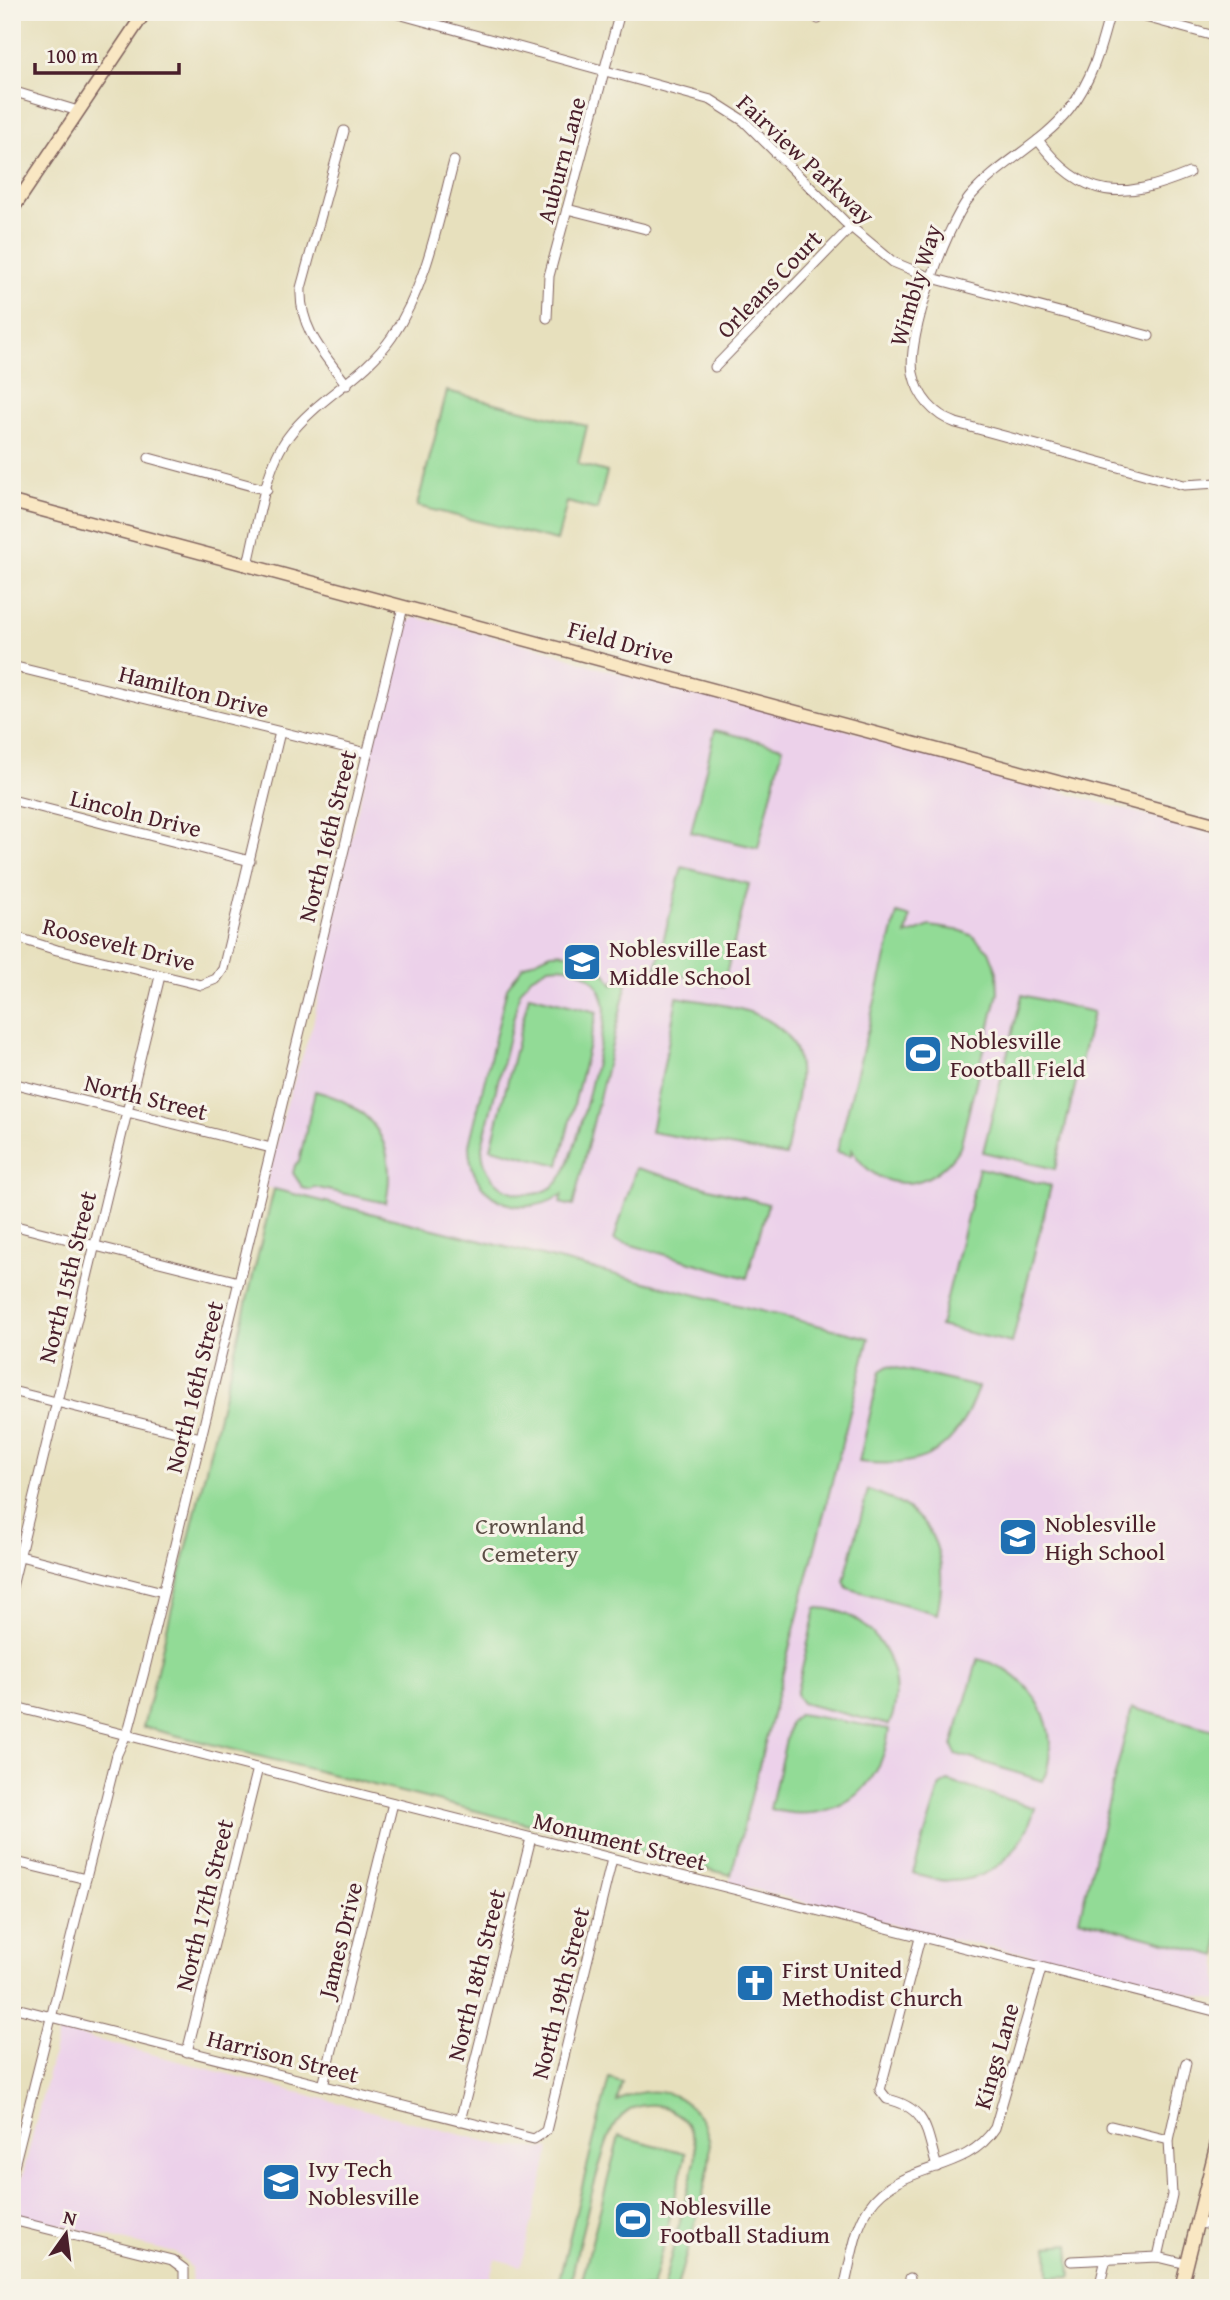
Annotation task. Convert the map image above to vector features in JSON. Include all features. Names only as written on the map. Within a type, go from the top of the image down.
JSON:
[{"type":"street","points":[[12,209],[145,12]]},
{"type":"street","name":"Fairview Parkway","points":[[391,12],[699,95],[726,108],[744,121],[851,227],[884,256],[909,270],[1149,336]]},
{"type":"street","name":"Auburn Lane","points":[[547,318],[550,276],[620,12]]},
{"type":"street","name":"Wimbly Way","points":[[1110,12],[1100,53],[1086,84],[1068,112],[1038,141],[988,177],[968,200],[943,242],[912,361],[920,393],[936,413],[956,424],[1184,485],[1203,486],[1218,483]]},
{"type":"street","points":[[1126,12],[1218,37]]},
{"type":"street","points":[[12,91],[78,111]]},
{"type":"street","points":[[344,131],[301,288],[300,306],[311,337],[347,385]]},
{"type":"street","points":[[1038,141],[1067,174],[1104,190],[1145,190],[1189,173]]},
{"type":"street","points":[[248,564],[278,455],[289,435],[347,385],[384,348],[415,296],[454,161]]},
{"type":"street","points":[[567,209],[646,229]]},
{"type":"street","name":"Orleans Court","points":[[715,367],[851,227]]},
{"type":"street","points":[[149,458],[267,490]]},
{"type":"street","name":"Field Drive","points":[[12,502],[1218,825]]},
{"type":"street","name":"North 16th Street","points":[[12,2174],[117,1754],[127,1735],[163,1591],[403,607]]},
{"type":"street","name":"Hamilton Drive","points":[[12,666],[367,752]]},
{"type":"street","points":[[250,861],[279,732]]},
{"type":"street","name":"Lincoln Drive","points":[[12,800],[250,861]]},
{"type":"street","name":"Roosevelt Drive","points":[[12,936],[201,985],[216,979],[223,969],[250,861]]},
{"type":"street","name":"North 15th Street","points":[[12,1587],[16,1555],[57,1402],[160,976]]},
{"type":"street","name":"North Street","points":[[12,1083],[271,1148]]},
{"type":"street","points":[[12,1225],[239,1282]]},
{"type":"street","points":[[12,1391],[201,1438]]},
{"type":"street","points":[[16,1555],[163,1591]]},
{"type":"street","name":"Monument Street","points":[[12,1706],[1218,2012]]},
{"type":"street","name":"North 17th Street","points":[[187,2052],[258,1768]]},
{"type":"street","name":"James Drive","points":[[323,2086],[393,1803]]},
{"type":"street","name":"North 18th Street","points":[[460,2121],[531,1838]]},
{"type":"street","name":"North 19th Street","points":[[544,2135],[612,1859]]},
{"type":"street","points":[[12,1861],[86,1879]]},
{"type":"street","points":[[920,1938],[880,2090],[887,2099],[904,2103],[919,2114],[937,2167]]},
{"type":"street","name":"Kings Lane","points":[[844,2288],[860,2226],[870,2205],[901,2179],[937,2167],[979,2148],[995,2128],[1041,1969]]},
{"type":"street","name":"Harrison Street","points":[[12,2007],[529,2138],[544,2135]]},
{"type":"street","points":[[1158,2257],[1172,2195],[1170,2140],[1186,2063]]},
{"type":"street","points":[[1111,2126],[1170,2140]]},
{"type":"street","points":[[1181,2288],[1218,2139]]},
{"type":"street","points":[[12,2220],[163,2257],[180,2264],[186,2274],[184,2288]]},
{"type":"street","points":[[1197,2222],[1218,2227]]},
{"type":"street","points":[[1071,2261],[1158,2257],[1186,2264]]},
{"type":"street","points":[[1099,2288],[1106,2259]]},
{"type":"shaded area","name":"Noblesville High School","points":[[415,617],[544,649],[596,667],[729,702],[778,711],[1038,780],[1072,795],[1218,834],[1218,2001],[1023,1953],[949,1939],[729,1883],[869,1338],[265,1187],[287,1102],[313,1024],[344,866],[402,625]]},
{"type":"shaded area","name":"Ivy Tech Noblesville","points":[[59,2030],[508,2147],[550,2149],[521,2266],[495,2259],[487,2288],[192,2288],[191,2268],[175,2253],[13,2213]]},
{"type":"green space","points":[[447,391],[587,426],[578,464],[607,472],[597,510],[567,502],[557,541],[417,506]]},
{"type":"green space","points":[[715,730],[783,747],[758,848],[691,832]]},
{"type":"green space","points":[[682,867],[749,884],[723,986],[656,969]]},
{"type":"green space","points":[[897,913],[910,917],[906,935],[930,926],[962,931],[973,936],[989,951],[997,972],[998,993],[960,1147],[949,1162],[935,1173],[906,1183],[892,1182],[877,1176],[852,1150],[851,1155],[837,1152]]},
{"type":"green space","points":[[551,953],[570,953],[587,959],[602,969],[613,985],[615,980],[627,983],[573,1206],[560,1203],[562,1195],[545,1203],[528,1206],[499,1200],[477,1179],[471,1163],[469,1145],[507,988],[523,966]],"holes":[[[560,966],[589,976],[601,992],[605,1013],[603,1028],[587,1102],[564,1172],[557,1183],[546,1191],[520,1194],[507,1190],[492,1177],[485,1165],[482,1146],[520,992],[531,977],[549,967]]]},
{"type":"green space","points":[[529,995],[597,1012],[559,1165],[491,1148]]},
{"type":"green space","points":[[1022,995],[1093,1012],[1055,1169],[983,1152]]},
{"type":"green space","points":[[677,997],[718,1004],[759,1016],[790,1039],[798,1057],[799,1081],[786,1156],[651,1132]]},
{"type":"green space","points":[[315,1091],[353,1106],[367,1117],[377,1130],[388,1162],[386,1203],[314,1187],[311,1190],[303,1188],[293,1173],[299,1162]]},
{"type":"green space","points":[[636,1168],[768,1204],[747,1278],[614,1240]]},
{"type":"green space","points":[[979,1168],[1051,1186],[1012,1343],[940,1326]]},
{"type":"green space","name":"Crownland Cemetery","points":[[274,1189],[869,1338],[731,1875],[143,1727]]},
{"type":"green space","points":[[888,1366],[978,1387],[960,1427],[949,1441],[935,1452],[902,1463],[859,1462],[880,1371]]},
{"type":"green space","points":[[868,1490],[890,1498],[908,1509],[922,1521],[932,1536],[941,1570],[937,1614],[847,1588],[844,1581]]},
{"type":"green space","points":[[816,1608],[836,1611],[855,1619],[870,1631],[882,1647],[891,1665],[895,1685],[895,1705],[889,1725],[802,1703],[796,1695]]},
{"type":"green space","points":[[978,1659],[1014,1676],[1029,1689],[1039,1705],[1047,1723],[1050,1741],[1049,1761],[1043,1781],[956,1754],[952,1746]]},
{"type":"green space","points":[[1132,1708],[1218,1731],[1218,1956],[1079,1919]]},
{"type":"green space","points":[[799,1714],[889,1729],[884,1752],[865,1787],[833,1808],[814,1813],[770,1809],[790,1722]]},
{"type":"green space","points":[[948,1781],[1035,1808],[1017,1846],[1004,1860],[990,1871],[955,1881],[913,1873],[940,1786]]},
{"type":"green space","points":[[609,2078],[622,2082],[617,2101],[632,2095],[663,2092],[679,2098],[691,2107],[707,2131],[710,2146],[707,2176],[677,2288],[663,2288],[695,2161],[695,2145],[690,2130],[681,2118],[656,2105],[628,2111],[616,2123],[589,2202],[571,2288],[557,2288]]},
{"type":"green space","name":"Noblesville Football Stadium","points":[[619,2136],[686,2153],[652,2288],[580,2288]]},
{"type":"green space","points":[[1069,2244],[1071,2276],[1049,2277],[1048,2246]]},
{"type":"place","name":"Noblesville East Middle School","points":[[582,962]]},
{"type":"place","name":"Noblesville Football Field","points":[[923,1054]]},
{"type":"place","name":"Noblesville High School","points":[[1018,1537]]},
{"type":"place","name":"First United Methodist Church","points":[[755,1983]]},
{"type":"place","name":"Ivy Tech Noblesville","points":[[281,2182]]},
{"type":"place","name":"Noblesville Football Stadium","points":[[633,2220]]}]
